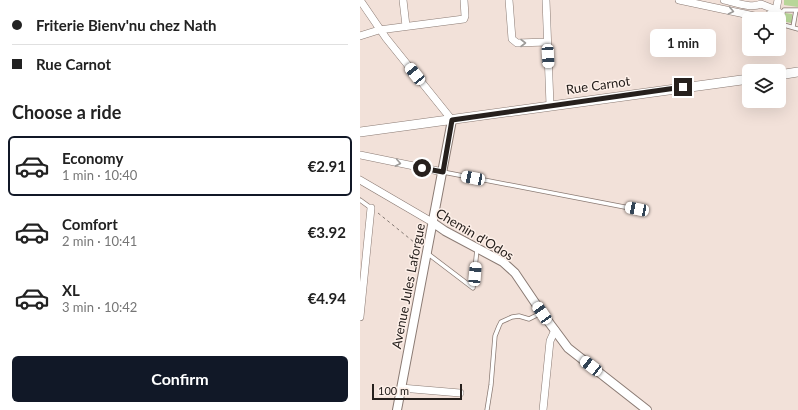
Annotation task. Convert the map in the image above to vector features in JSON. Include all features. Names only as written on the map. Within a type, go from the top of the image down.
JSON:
[{"type":"main road","points":[[786,74],[798,72]]},
{"type":"main road","name":"Rue Carnot","points":[[360,132],[742,80]]},
{"type":"street","points":[[360,0],[380,30],[452,120]]},
{"type":"street","points":[[403,0],[406,26]]},
{"type":"street","points":[[360,36],[380,30],[464,19],[464,0]]},
{"type":"street","points":[[509,0],[512,39],[517,43],[547,42]]},
{"type":"street","points":[[546,0],[550,105]]},
{"type":"street","points":[[679,0],[742,13]]},
{"type":"street","points":[[724,0],[752,6],[758,6],[761,2]]},
{"type":"street","points":[[778,0],[779,12]]},
{"type":"street","points":[[760,12],[761,2]]},
{"type":"street","points":[[761,2],[773,12]]},
{"type":"street","name":"Avenue Jules Laforgue","points":[[397,410],[452,120]]},
{"type":"street","points":[[360,155],[443,172]]},
{"type":"street","name":"Chemin d'Odos","points":[[360,180],[445,231],[503,262],[515,273],[568,348],[646,410]]},
{"type":"street","points":[[360,317],[372,208]]},
{"type":"street","points":[[543,410],[550,341],[555,330]]},
{"type":"street","points":[[401,388],[460,394]]},
{"type":"lane","points":[[783,12],[784,10],[797,10],[793,27]]},
{"type":"lane","points":[[786,22],[798,29]]},
{"type":"lane","points":[[443,172],[640,210]]},
{"type":"lane","points":[[360,200],[372,208]]},
{"type":"lane","points":[[427,253],[473,288],[477,248]]},
{"type":"lane","points":[[486,410],[491,385],[495,336],[498,326],[506,319],[512,317],[519,316],[529,319],[542,313]]},
{"type":"path","points":[[372,208],[427,253]]},
{"type":"green space","points":[[784,0],[798,0],[798,7],[784,5]]},
{"type":"green space","points":[[786,13],[792,14],[793,22],[786,22]]},
{"type":"route","points":[[422,168],[443,172],[452,120],[683,87]]}]
